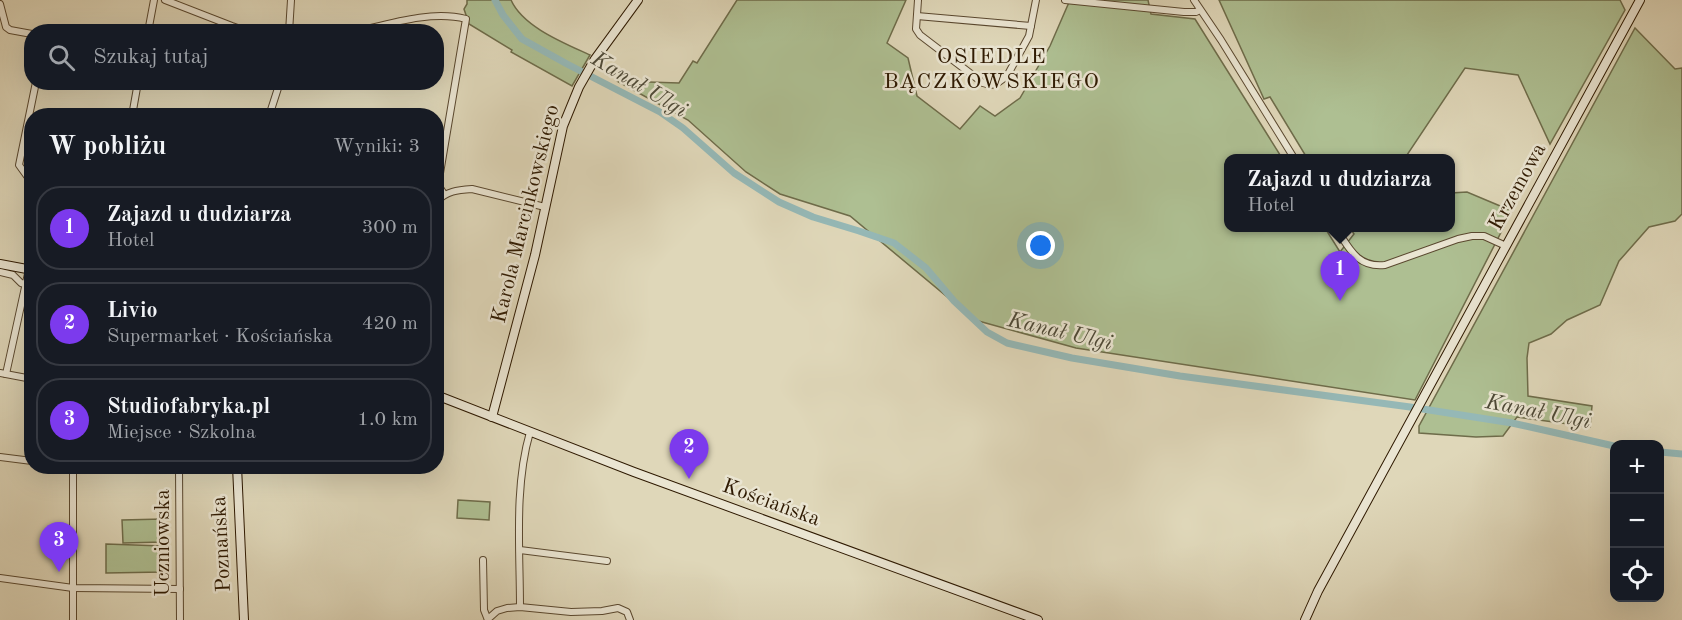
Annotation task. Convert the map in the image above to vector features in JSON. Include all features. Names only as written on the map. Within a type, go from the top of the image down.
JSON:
[{"type":"main road","name":"Karola Marcinkowskiego","points":[[492,417],[509,356],[563,126],[580,85],[593,62],[638,0]]},
{"type":"main road","name":"Krzemowa","points":[[1318,591],[1640,0]]},
{"type":"main road","points":[[0,264],[24,269]]},
{"type":"main road","name":"Kościańska","points":[[444,398],[634,472],[1038,620]]},
{"type":"main road","name":"Poznańska","points":[[237,474],[244,620]]},
{"type":"main road","points":[[1299,620],[1318,591]]},
{"type":"main road","points":[[1305,620],[1318,591]]},
{"type":"street","points":[[150,24],[154,0]]},
{"type":"street","points":[[165,0],[227,24]]},
{"type":"street","points":[[290,24],[291,0]]},
{"type":"street","points":[[918,0],[916,28],[920,35],[983,83],[990,85],[1007,76],[1029,36],[1036,0]]},
{"type":"street","points":[[1065,0],[1184,12],[1200,10]]},
{"type":"street","points":[[1194,0],[1291,154]]},
{"type":"street","points":[[0,4],[6,27],[24,33]]},
{"type":"street","points":[[392,24],[430,16],[453,16],[466,19],[444,149]]},
{"type":"street","points":[[917,16],[1030,26]]},
{"type":"street","points":[[33,108],[35,90]]},
{"type":"street","points":[[133,108],[137,90]]},
{"type":"street","points":[[272,108],[277,90]]},
{"type":"street","points":[[24,146],[19,165],[24,172]]},
{"type":"street","points":[[444,194],[461,189],[472,189],[545,207]]},
{"type":"street","points":[[1339,232],[1356,257],[1373,266],[1385,266],[1472,236],[1484,236],[1506,246]]},
{"type":"street","points":[[0,272],[13,275],[24,284]]},
{"type":"street","points":[[24,292],[3,373],[24,377]]},
{"type":"street","points":[[520,607],[521,481],[531,432]]},
{"type":"street","points":[[0,457],[24,460]]},
{"type":"street","points":[[73,474],[73,620]]},
{"type":"street","name":"Uczniowska","points":[[179,474],[180,620]]},
{"type":"street","points":[[520,550],[607,561]]},
{"type":"street","points":[[483,560],[484,610],[488,620],[497,611],[520,607],[571,612],[618,608],[627,612],[630,620]]},
{"type":"street","points":[[0,578],[73,588],[180,589]]},
{"type":"green space","points":[[467,0],[511,0],[517,10],[534,26],[590,55],[572,86],[511,52],[512,50],[469,24],[464,9]]},
{"type":"green space","points":[[737,0],[906,0],[887,43],[908,58],[917,96],[960,129],[980,106],[995,116],[1020,98],[1050,46],[1070,0],[1148,0],[1151,14],[1195,19],[1279,154],[1224,154],[1224,232],[1328,232],[1340,252],[1354,234],[1353,232],[1455,232],[1455,193],[1467,192],[1512,211],[1415,400],[1076,348],[975,320],[850,216],[780,194],[746,172],[688,120],[617,81],[679,83],[693,61],[697,63]]},
{"type":"green space","points":[[1219,0],[1620,0],[1625,10],[1550,144],[1518,75],[1465,68],[1408,154],[1305,154],[1270,97],[1264,99]]},
{"type":"green space","points":[[1635,28],[1675,69],[1682,68],[1682,214],[1675,221],[1649,227],[1619,261],[1600,305],[1567,320],[1551,334],[1529,343],[1527,358],[1528,396],[1592,406],[1590,427],[1517,417],[1503,436],[1476,437],[1419,433],[1419,426]]},
{"type":"green space","points":[[458,500],[490,502],[489,520],[457,518]]},
{"type":"green space","points":[[163,519],[163,542],[123,543],[122,520]]},
{"type":"green space","points":[[106,544],[163,546],[163,572],[106,573]]},
{"type":"waterway","name":"Kanał Ulgi","points":[[495,0],[503,15],[522,39],[660,112],[683,128],[734,173],[779,202],[813,217],[894,243],[926,268],[954,301],[987,332],[1007,343],[1072,358],[1180,376],[1512,423],[1610,445]]},
{"type":"waterway","name":"Kanał Ulgi","points":[[1664,452],[1682,454]]},
{"type":"place","name":"Zajazd u dudziarza","points":[[1340,301]]},
{"type":"place","name":"Livio","points":[[689,479]]},
{"type":"place","name":"Studiofabryka.pl","points":[[59,572]]},
{"type":"district","name":"OSIEDLE BĄCZKOWSKIEGO","points":[[992,70]]}]
